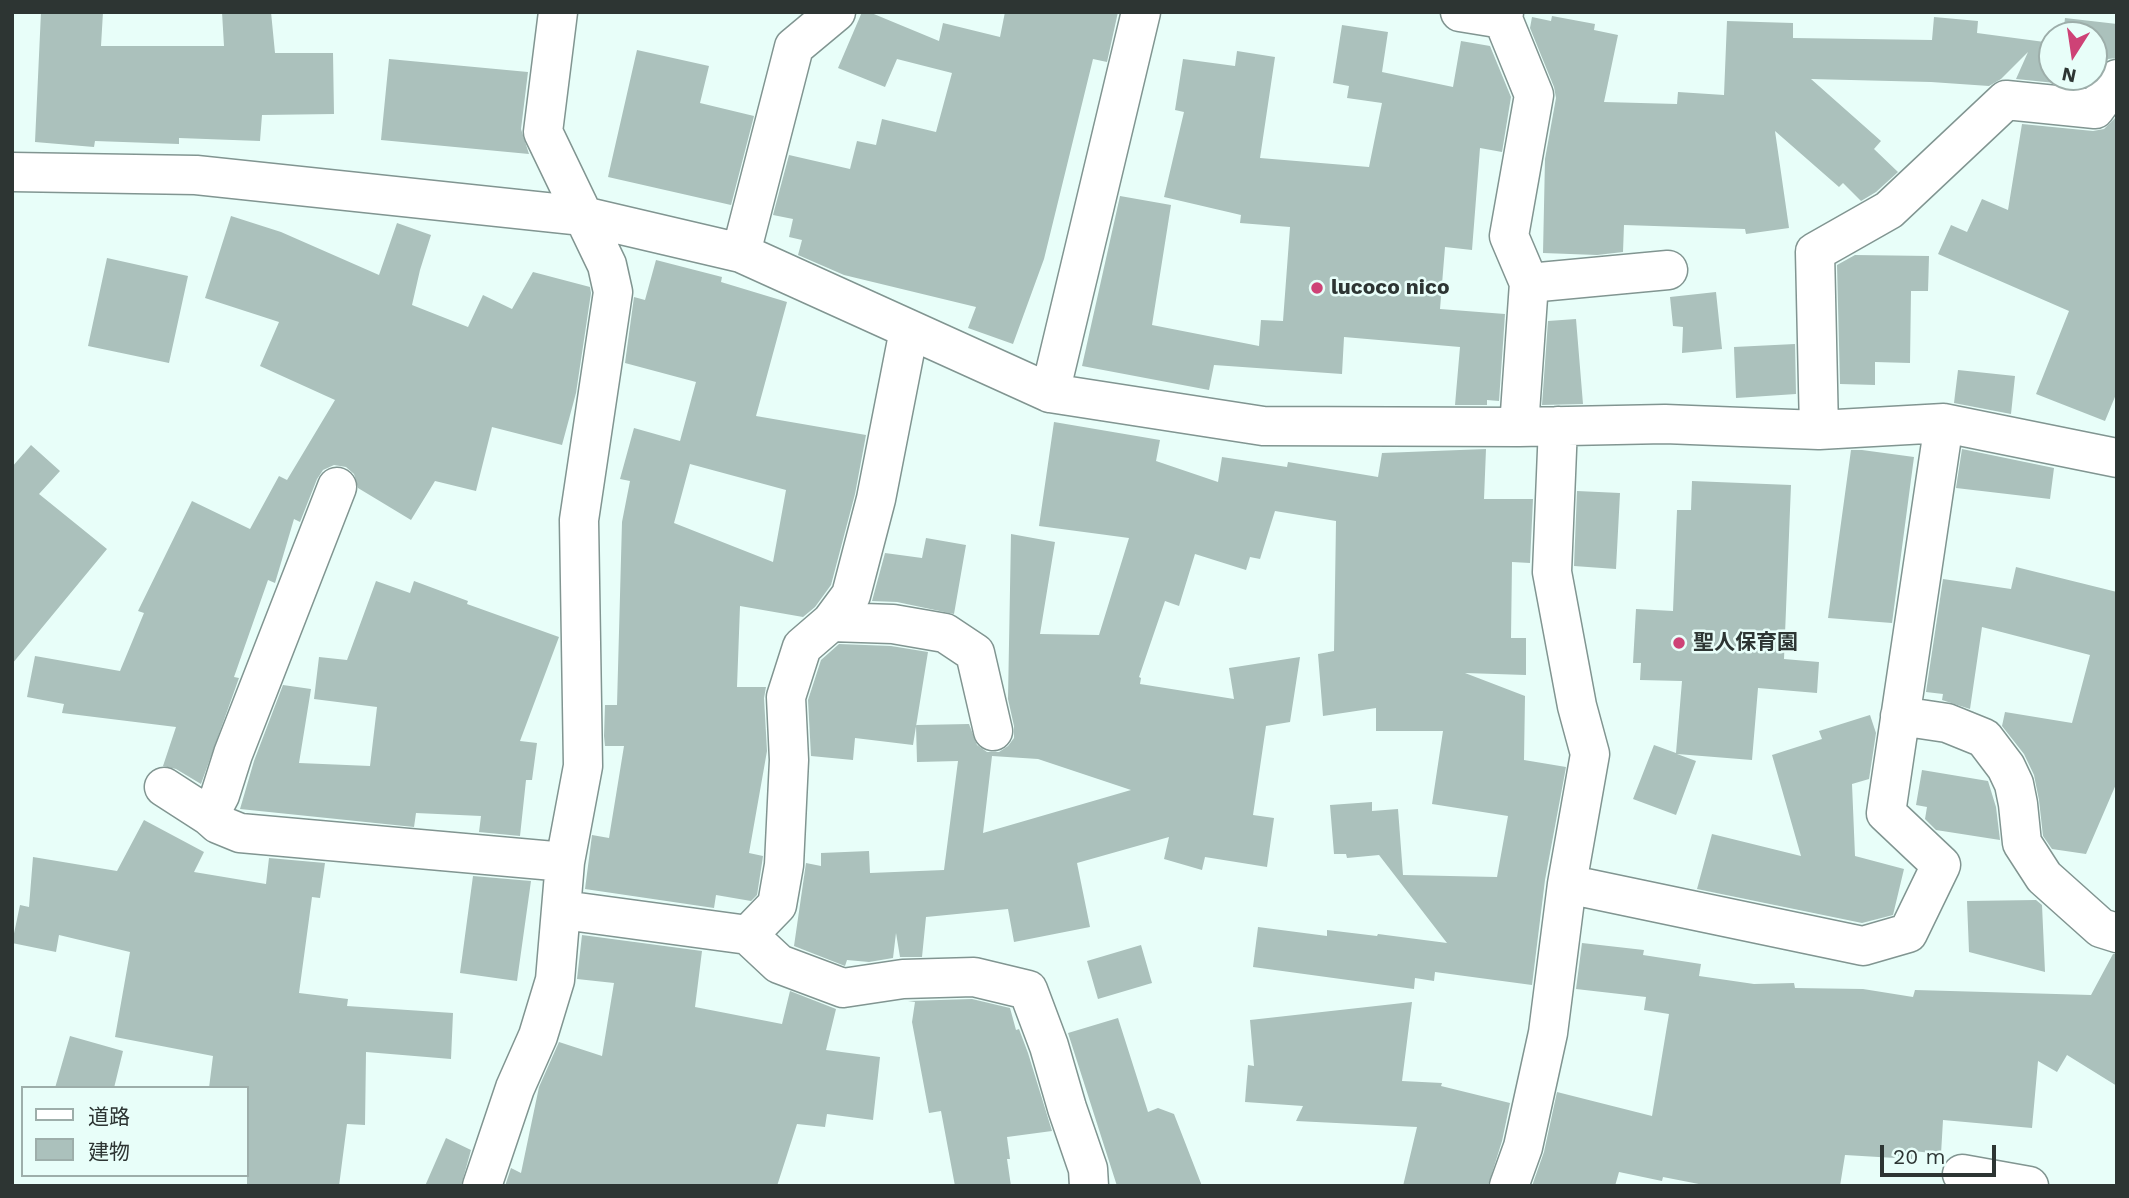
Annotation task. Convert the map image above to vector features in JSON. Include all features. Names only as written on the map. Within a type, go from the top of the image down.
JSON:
[{"type":"street","points":[[482,1186],[515,1088],[538,1036],[555,980],[565,862],[583,766],[579,520],[613,292],[607,265],[543,132],[558,12]]},
{"type":"street","points":[[741,253],[793,47],[835,12]]},
{"type":"street","points":[[1050,393],[1141,12]]},
{"type":"street","points":[[1460,12],[1504,15],[1534,95],[1509,236],[1530,283],[1519,427]]},
{"type":"street","points":[[1819,430],[1815,252],[1889,210],[2006,100],[2095,109],[2117,79]]},
{"type":"street","points":[[12,172],[196,175],[583,216],[741,253],[1050,393],[1263,426],[1519,427],[1665,424],[1819,430],[1944,424],[2117,458]]},
{"type":"street","points":[[1530,283],[1668,270]]},
{"type":"street","points":[[748,935],[777,905],[784,866],[789,760],[786,697],[802,647],[831,622],[851,595],[876,499],[909,330]]},
{"type":"street","points":[[1567,884],[1863,946],[1908,933],[1941,865],[1886,813],[1944,424]]},
{"type":"street","points":[[1509,1186],[1523,1147],[1548,1032],[1567,884],[1590,754],[1577,706],[1552,572],[1558,426]]},
{"type":"street","points":[[209,816],[220,796],[233,754],[338,487]]},
{"type":"street","points":[[831,622],[893,624],[945,633],[975,653],[993,731]]},
{"type":"street","points":[[1900,716],[1947,723],[1984,738],[2006,767],[2014,784],[2022,843],[2044,877],[2101,928],[2117,933]]},
{"type":"street","points":[[164,787],[218,824],[240,833],[565,862]]},
{"type":"street","points":[[563,910],[748,935],[779,964],[843,988],[903,979],[974,977],[1028,990],[1049,1046],[1088,1169],[1089,1186]]},
{"type":"street","points":[[1962,1174],[2029,1186]]},
{"type":"building","points":[[41,12],[103,12],[101,46],[224,46],[222,12],[271,12],[275,53],[333,53],[334,114],[262,115],[260,141],[179,138],[179,144],[95,141],[94,147],[35,142]]},
{"type":"building","points":[[862,12],[869,12],[939,41],[943,23],[1000,37],[1005,12],[1118,12],[1107,62],[1093,59],[1044,259],[1013,344],[968,328],[976,307],[844,275],[798,255],[802,240],[789,237],[793,219],[773,215],[789,155],[850,169],[857,141],[876,145],[882,119],[936,132],[952,73],[897,59],[885,87],[838,68]]},
{"type":"building","points":[[1552,16],[1595,24],[1594,30],[1618,35],[1604,102],[1677,104],[1678,92],[1724,95],[1727,21],[1793,23],[1793,38],[1932,40],[1934,17],[1978,21],[1977,33],[2038,41],[2038,81],[2016,79],[2028,52],[2001,79],[1989,86],[1811,79],[1881,141],[1874,149],[1898,172],[1876,192],[1861,201],[1843,183],[1839,187],[1775,131],[1789,228],[1746,234],[1745,229],[1624,225],[1623,252],[1597,255],[1543,253],[1545,159],[1556,98],[1530,28],[1532,17],[1551,21]]},
{"type":"building","points":[[2065,18],[2091,21],[2065,21]]},
{"type":"building","points":[[2108,23],[2117,24],[2117,58],[2108,59]]},
{"type":"building","points":[[1342,25],[1388,32],[1382,72],[1453,87],[1461,41],[1490,46],[1511,97],[1502,152],[1480,148],[1472,250],[1445,247],[1440,309],[1505,314],[1499,401],[1487,400],[1487,405],[1455,405],[1460,347],[1344,337],[1342,374],[1214,365],[1209,390],[1082,366],[1120,196],[1171,205],[1152,325],[1259,346],[1261,320],[1283,321],[1290,227],[1240,223],[1241,215],[1164,197],[1184,112],[1175,110],[1183,59],[1235,66],[1237,51],[1275,57],[1260,158],[1369,167],[1382,103],[1347,98],[1349,86],[1333,83]]},
{"type":"building","points":[[637,50],[709,66],[700,103],[754,116],[731,205],[608,177]]},
{"type":"building","points":[[389,59],[528,72],[521,129],[529,154],[381,140]]},
{"type":"building","points":[[2117,116],[2117,392],[2105,421],[2036,394],[2069,311],[1938,254],[1951,225],[1967,232],[1982,199],[2008,210],[2022,124],[2093,131],[2104,129]]},
{"type":"building","points":[[231,216],[281,232],[379,275],[397,223],[431,235],[412,305],[468,327],[483,295],[512,309],[533,272],[590,287],[591,293],[576,393],[562,445],[492,427],[476,491],[435,481],[411,520],[358,488],[354,474],[346,467],[334,465],[323,470],[300,522],[294,519],[275,583],[268,580],[234,677],[239,678],[201,784],[176,769],[163,766],[176,727],[62,713],[64,704],[27,697],[35,656],[120,671],[144,613],[138,611],[192,501],[250,529],[279,476],[287,480],[335,400],[260,366],[279,322],[205,298]]},
{"type":"building","points":[[1855,255],[1929,256],[1928,291],[1911,291],[1910,363],[1875,362],[1875,385],[1840,384],[1837,265]]},
{"type":"building","points":[[107,258],[188,276],[169,363],[88,346]]},
{"type":"building","points":[[656,260],[722,277],[721,282],[787,302],[756,416],[866,435],[855,494],[831,585],[815,607],[803,617],[740,606],[737,687],[766,687],[764,698],[767,751],[749,853],[763,856],[757,895],[751,901],[716,895],[714,908],[585,889],[592,835],[609,838],[624,746],[605,746],[604,736],[605,705],[617,705],[622,522],[630,481],[620,479],[634,428],[680,441],[696,382],[625,363],[634,297],[645,300]],"holes":[[[690,464],[786,490],[773,562],[674,523]]]},
{"type":"building","points":[[1716,292],[1722,349],[1682,353],[1683,327],[1673,326],[1670,297]]},
{"type":"building","points":[[1576,319],[1583,404],[1542,405],[1548,321]]},
{"type":"building","points":[[1795,344],[1796,394],[1736,398],[1734,347]]},
{"type":"building","points":[[1958,370],[2015,376],[2011,414],[1954,403]]},
{"type":"building","points":[[1054,422],[1160,440],[1156,461],[1218,482],[1222,457],[1287,467],[1288,462],[1378,477],[1382,453],[1486,449],[1484,499],[1533,499],[1530,563],[1512,562],[1511,638],[1526,638],[1526,675],[1465,673],[1525,696],[1524,760],[1566,767],[1545,880],[1532,985],[1435,972],[1434,981],[1415,978],[1414,989],[1253,967],[1258,927],[1327,936],[1327,930],[1378,934],[1447,943],[1379,855],[1347,858],[1346,854],[1334,854],[1330,805],[1372,802],[1372,811],[1398,809],[1403,875],[1497,877],[1508,816],[1432,804],[1443,731],[1376,731],[1376,708],[1323,716],[1318,654],[1334,651],[1336,521],[1275,511],[1260,559],[1250,557],[1246,570],[1195,554],[1179,606],[1165,601],[1139,677],[1140,684],[1234,699],[1229,668],[1300,657],[1290,722],[1266,726],[1253,815],[1274,818],[1267,867],[1205,857],[1202,870],[1164,859],[1169,837],[1077,863],[1090,927],[1014,942],[1008,909],[926,917],[922,957],[900,957],[896,933],[893,958],[869,962],[847,960],[845,966],[794,946],[806,863],[821,866],[821,853],[869,851],[870,873],[944,870],[958,761],[917,762],[916,725],[969,724],[977,745],[987,752],[999,752],[1014,738],[1008,699],[1011,534],[1055,542],[1040,634],[1099,635],[1129,538],[1039,526]],"holes":[[[992,756],[1038,759],[1131,790],[983,833]]]},
{"type":"building","points":[[31,445],[60,471],[39,494],[107,549],[12,664],[12,467]]},
{"type":"building","points":[[1962,449],[2054,468],[2050,499],[1956,488]]},
{"type":"building","points":[[1851,450],[1914,457],[1892,623],[1828,618]]},
{"type":"building","points":[[1692,481],[1791,485],[1784,659],[1819,662],[1817,693],[1758,688],[1752,760],[1677,754],[1696,761],[1676,815],[1633,799],[1654,745],[1676,753],[1682,681],[1640,680],[1641,663],[1633,663],[1636,609],[1673,611],[1677,510],[1691,510]]},
{"type":"building","points":[[1577,491],[1620,493],[1616,569],[1574,566]]},
{"type":"building","points":[[926,538],[966,545],[954,614],[897,602],[872,601],[885,553],[922,558]]},
{"type":"building","points":[[2016,567],[2117,592],[2117,782],[2086,854],[2052,849],[2043,836],[2034,775],[2024,754],[2002,726],[2005,712],[2072,723],[2090,655],[1982,627],[1970,709],[1942,700],[1943,694],[1926,692],[1943,579],[2011,589]]},
{"type":"building","points":[[376,581],[410,593],[414,581],[468,601],[467,604],[559,637],[520,741],[537,743],[532,780],[526,780],[520,836],[479,832],[481,816],[416,813],[414,827],[240,809],[254,761],[283,685],[311,689],[299,763],[370,766],[377,707],[314,699],[319,657],[347,660]]},
{"type":"building","points":[[839,644],[891,646],[928,652],[913,745],[855,738],[853,760],[811,756],[808,700],[821,660]]},
{"type":"building","points":[[1870,715],[1876,733],[1869,779],[1852,784],[1855,856],[1904,869],[1893,915],[1862,923],[1697,889],[1712,834],[1801,856],[1772,755],[1822,739],[1819,731]]},
{"type":"building","points":[[1922,770],[1988,781],[1996,807],[2000,840],[1936,830],[1925,819],[1927,807],[1916,805]]},
{"type":"building","points":[[144,820],[204,852],[194,872],[266,884],[269,858],[325,863],[320,898],[312,897],[299,993],[348,999],[347,1006],[453,1013],[451,1059],[366,1052],[365,1125],[347,1124],[339,1186],[247,1186],[248,1086],[209,1086],[213,1056],[115,1037],[130,952],[59,935],[56,952],[12,943],[20,905],[29,907],[33,857],[117,871]]},
{"type":"building","points":[[473,876],[531,881],[517,981],[460,973]]},
{"type":"building","points":[[2036,900],[2042,905],[2045,972],[1969,952],[1967,901]]},
{"type":"building","points":[[582,935],[702,951],[695,1007],[782,1024],[790,991],[836,1009],[826,1050],[880,1057],[873,1120],[827,1114],[825,1127],[797,1124],[777,1186],[505,1186],[511,1168],[521,1173],[539,1087],[559,1042],[602,1056],[614,983],[577,979]]},
{"type":"building","points":[[1582,943],[1644,950],[1643,955],[1701,964],[1699,976],[1754,984],[1794,983],[1795,988],[1863,989],[1913,997],[1915,990],[2091,995],[2113,954],[2117,954],[2117,1086],[2067,1055],[2057,1072],[2038,1061],[2032,1128],[1943,1120],[1941,1154],[1913,1151],[1912,1159],[1845,1155],[1840,1186],[1709,1186],[1663,1177],[1662,1181],[1619,1172],[1615,1186],[1532,1186],[1544,1152],[1557,1092],[1652,1116],[1669,1014],[1644,1010],[1646,997],[1576,989]]},
{"type":"building","points":[[1141,945],[1152,983],[1098,999],[1087,961]]},
{"type":"building","points":[[972,999],[1010,1008],[1016,1030],[1019,1029],[1028,1053],[1052,1131],[1007,1137],[1011,1186],[955,1186],[941,1111],[929,1113],[912,1022],[915,1002],[908,1001]]},
{"type":"building","points":[[1412,1002],[1402,1081],[1442,1083],[1441,1086],[1510,1103],[1488,1186],[1403,1186],[1417,1127],[1296,1121],[1303,1106],[1245,1102],[1248,1065],[1254,1066],[1250,1020]]},
{"type":"building","points":[[1118,1018],[1148,1112],[1158,1108],[1174,1114],[1202,1186],[1117,1186],[1068,1033]]},
{"type":"building","points":[[70,1036],[123,1051],[114,1086],[56,1086]]},
{"type":"building","points":[[446,1138],[471,1150],[461,1186],[425,1186]]},
{"type":"place","name":"lucoco nico","points":[[1317,288]]},
{"type":"place","name":"聖人保育園","points":[[1679,643]]}]
